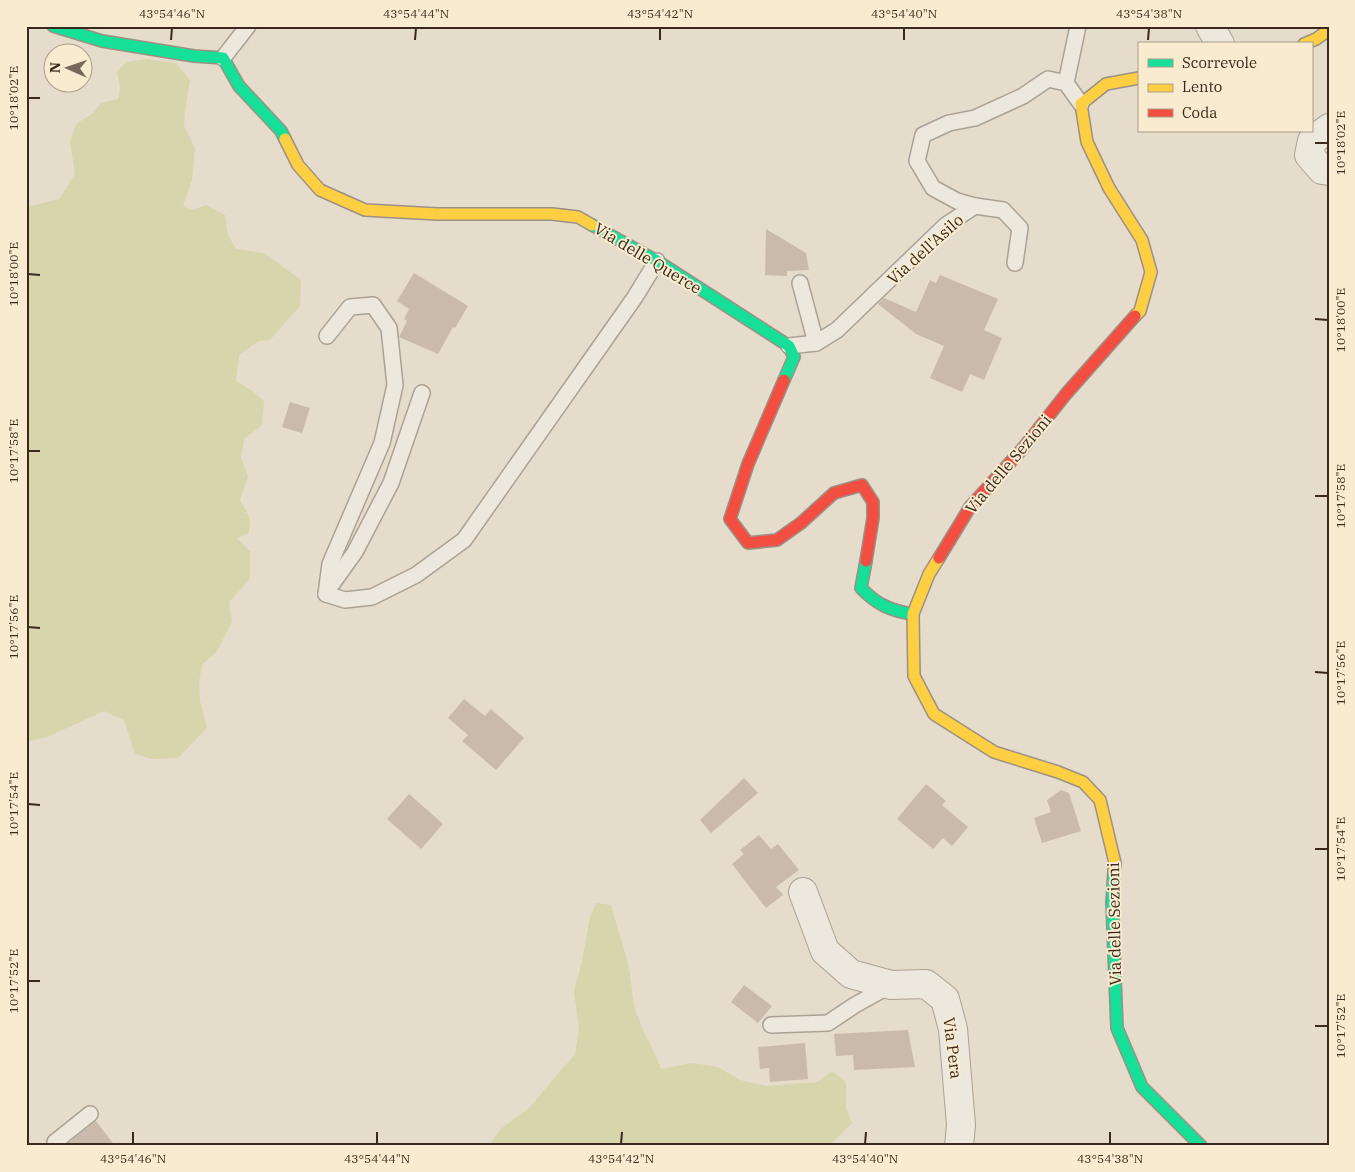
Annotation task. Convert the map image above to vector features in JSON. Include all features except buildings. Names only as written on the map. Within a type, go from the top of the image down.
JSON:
[{"type":"street","points":[[53,26],[102,41],[194,56],[223,58]]},
{"type":"street","points":[[1210,26],[1219,42]]},
{"type":"street","points":[[1309,42],[1329,30]]},
{"type":"street","name":"Via delle Querce","points":[[223,58],[238,86],[281,131],[298,166],[320,190],[365,210],[437,214],[552,214],[578,217],[657,261],[789,346]]},
{"type":"street","points":[[1081,104],[1106,84],[1138,78]]},
{"type":"street","name":"Via delle Sezioni","points":[[1081,104],[1087,142],[1109,188],[1142,240],[1145,248],[1151,272],[1140,311],[1066,394],[1024,447],[970,506],[929,574],[913,614],[914,676],[934,714],[994,752],[1084,782],[1100,800],[1115,863],[1112,902],[1117,1028],[1142,1087],[1201,1146]]},
{"type":"street","points":[[1329,128],[1312,140],[1308,155],[1322,170],[1329,171]]},
{"type":"street","points":[[789,346],[794,357],[748,464],[730,519],[748,543],[777,540],[802,523],[834,493],[862,485],[872,502],[873,518],[861,588],[868,597],[891,611],[913,614]]},
{"type":"street","name":"Via Pera","points":[[803,892],[825,951],[851,974],[891,985],[926,984],[945,999],[954,1030],[961,1125],[959,1146]]},
{"type":"lane","points":[[223,58],[248,26]]},
{"type":"lane","points":[[1078,26],[1066,83],[1081,104]]},
{"type":"lane","name":"Via dell'Asilo","points":[[975,206],[957,201],[933,188],[917,161],[923,135],[949,123],[975,118],[1024,96],[1048,79],[1066,83]]},
{"type":"lane","points":[[975,206],[1003,210],[1020,228],[1015,263]]},
{"type":"lane","name":"Via dell'Asilo","points":[[789,346],[816,342],[837,330],[946,225],[975,206]]},
{"type":"lane","points":[[326,594],[345,600],[372,597],[416,575],[464,540],[635,297],[657,261]]},
{"type":"lane","points":[[800,283],[816,342]]},
{"type":"lane","points":[[326,594],[330,564],[382,443],[395,385],[389,328],[373,306],[350,307],[327,336]]},
{"type":"lane","points":[[326,594],[356,552],[391,483],[422,393]]},
{"type":"lane","points":[[771,1025],[828,1023],[854,1005],[891,985]]},
{"type":"lane","points":[[58,1146],[55,1142],[90,1114]]},
{"type":"shaded area","points":[[147,59],[176,63],[190,80],[184,126],[195,148],[192,180],[183,206],[193,210],[206,205],[225,215],[228,235],[236,249],[264,253],[301,280],[300,306],[270,340],[259,341],[239,355],[236,381],[264,401],[262,425],[244,439],[241,457],[248,477],[240,500],[250,518],[249,533],[237,538],[250,551],[250,579],[229,602],[232,622],[217,651],[202,665],[199,682],[200,701],[207,728],[178,758],[152,759],[135,754],[124,720],[104,711],[47,737],[26,742],[26,207],[59,199],[75,174],[70,142],[76,124],[92,114],[101,103],[118,99],[120,88],[117,72],[126,62]]},
{"type":"shaded area","points":[[596,903],[611,905],[629,967],[634,1006],[661,1069],[692,1063],[718,1067],[740,1080],[766,1086],[818,1082],[832,1071],[846,1082],[846,1108],[852,1123],[829,1146],[488,1146],[502,1128],[529,1108],[575,1054],[579,1028],[574,991],[590,917]]},
{"type":"traffic: fast","points":[[53,26],[102,41],[194,56],[223,58],[239,86],[281,131],[285,139]]},
{"type":"traffic: fast","points":[[592,225],[657,261],[789,346],[794,357],[784,380]]},
{"type":"traffic: fast","points":[[866,561],[861,588],[884,606],[913,614]]},
{"type":"traffic: fast","points":[[1114,871],[1112,902],[1117,1028],[1142,1087],[1201,1146]]},
{"type":"traffic: slow","points":[[1309,42],[1329,30]]},
{"type":"traffic: slow","points":[[1135,316],[1140,311],[1151,272],[1142,240],[1109,188],[1087,142],[1081,104],[1106,84],[1138,78]]},
{"type":"traffic: slow","points":[[285,139],[298,165],[320,190],[365,210],[437,214],[552,214],[578,217],[592,225]]},
{"type":"traffic: slow","points":[[939,558],[929,574],[913,614],[914,676],[934,714],[994,752],[1083,782],[1100,800],[1115,863],[1114,871]]},
{"type":"traffic: jam","points":[[939,558],[970,507],[1024,447],[1066,394],[1135,316]]},
{"type":"traffic: jam","points":[[784,380],[748,464],[730,519],[748,543],[777,540],[801,523],[834,493],[862,485],[873,502],[873,518],[866,561]]}]
